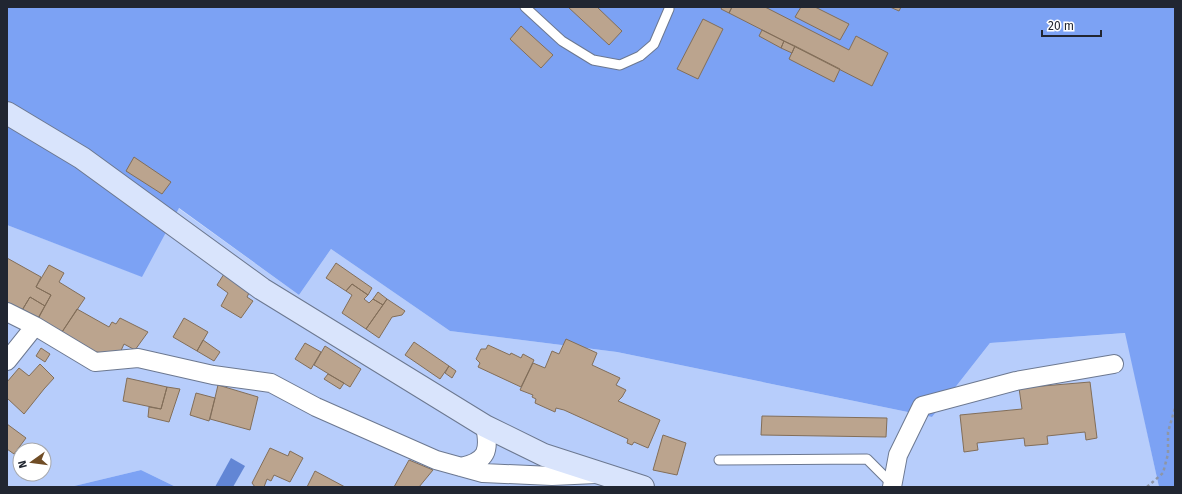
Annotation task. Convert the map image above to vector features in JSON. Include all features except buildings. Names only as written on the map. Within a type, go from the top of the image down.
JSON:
[{"type":"street","points":[[7,113],[82,158],[262,289],[485,426],[544,455],[643,487]]},
{"type":"street","points":[[7,312],[35,326],[95,362],[138,358],[213,375],[271,383],[316,407],[436,460],[483,473],[552,476],[605,474]]},
{"type":"street","points":[[7,361],[35,326]]},
{"type":"street","points":[[892,486],[898,455],[922,406],[1016,381],[1114,364]]},
{"type":"street","points":[[461,467],[473,464],[481,459],[487,446],[485,426]]},
{"type":"lane","points":[[525,7],[562,41],[574,49],[593,60],[620,65],[640,56],[654,44],[669,9]]},
{"type":"lane","points":[[719,460],[867,460],[892,486]]},
{"type":"path","points":[[1147,487],[1163,473],[1168,454],[1168,432],[1175,408]]},
{"type":"shaded area","points":[[7,7],[1175,7],[1175,487],[1159,487],[1125,333],[990,343],[932,417],[617,352],[450,331],[331,249],[299,295],[179,208],[142,277],[7,225]]},
{"type":"shaded area","points":[[178,208],[299,295],[331,249],[450,331],[617,352],[932,417],[990,343],[1126,333],[1159,487],[176,487],[141,470],[70,487],[7,487],[7,225],[141,276]]},
{"type":"shaded area","points":[[231,458],[245,466],[233,487],[215,487]]},
{"type":"shaded area","points":[[141,470],[176,487],[70,487]]}]
